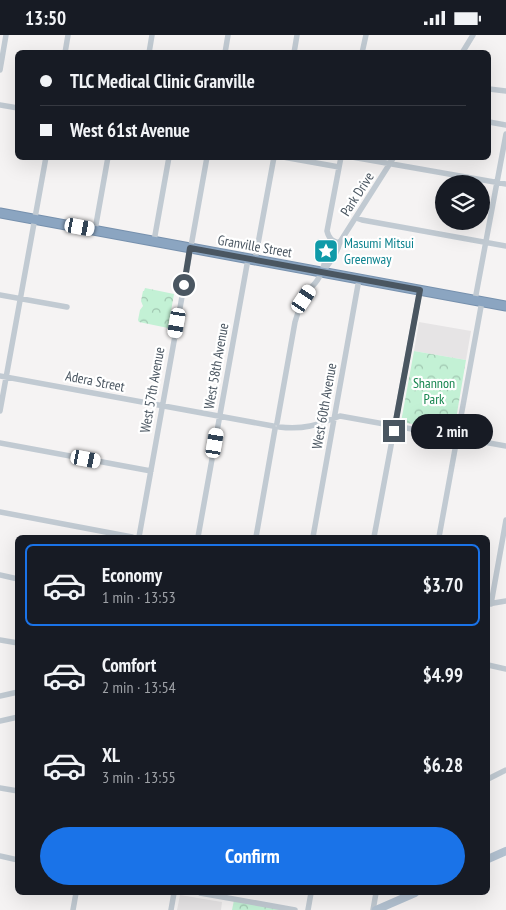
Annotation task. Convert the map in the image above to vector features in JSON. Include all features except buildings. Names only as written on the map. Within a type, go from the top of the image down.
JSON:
[{"type":"highway","name":"Granville Street","points":[[0,213],[506,306]]},
{"type":"main road","points":[[490,858],[506,851]]},
{"type":"main road","points":[[374,910],[410,895]]},
{"type":"street","points":[[0,70],[6,35]]},
{"type":"street","points":[[66,50],[68,35]]},
{"type":"street","points":[[150,50],[152,35]]},
{"type":"street","points":[[226,50],[228,35]]},
{"type":"street","points":[[294,50],[297,35]]},
{"type":"street","points":[[363,50],[366,35]]},
{"type":"street","points":[[464,50],[473,35]]},
{"type":"street","points":[[491,89],[506,91]]},
{"type":"street","points":[[0,105],[15,108]]},
{"type":"street","points":[[491,122],[506,125]]},
{"type":"street","points":[[439,535],[479,301],[486,243],[506,135]]},
{"type":"street","points":[[0,411],[3,377],[20,299],[45,160]]},
{"type":"street","points":[[94,230],[107,160]]},
{"type":"street","points":[[154,241],[168,160]]},
{"type":"street","name":"West 57th Avenue","points":[[139,535],[205,160]]},
{"type":"street","name":"West 58th Avenue","points":[[198,535],[219,416],[273,160]]},
{"type":"street","points":[[300,160],[339,167]]},
{"type":"street","points":[[340,160],[327,231],[328,237],[340,243]]},
{"type":"street","points":[[368,160],[506,184]]},
{"type":"street","name":"Park Drive","points":[[256,535],[295,322],[300,306],[311,287],[314,286],[324,264],[336,245],[340,243],[392,160]]},
{"type":"street","points":[[356,218],[362,221],[506,247]]},
{"type":"street","name":"West 60th Avenue","points":[[314,535],[359,279]]},
{"type":"street","points":[[374,535],[420,290]]},
{"type":"street","points":[[0,295],[67,307]]},
{"type":"street","name":"Adera Street","points":[[3,377],[294,429],[304,428],[340,416],[506,446]]},
{"type":"street","points":[[0,443],[150,471]]},
{"type":"street","points":[[0,513],[121,535]]},
{"type":"street","points":[[490,599],[506,521]]},
{"type":"street","points":[[0,575],[15,578]]},
{"type":"street","points":[[490,604],[506,601]]},
{"type":"street","points":[[0,640],[15,642]]},
{"type":"street","points":[[490,665],[506,669]]},
{"type":"street","points":[[0,696],[15,693]]},
{"type":"street","points":[[0,721],[15,718]]},
{"type":"street","points":[[490,778],[506,770]]},
{"type":"street","points":[[0,788],[15,790]]},
{"type":"street","points":[[0,856],[15,858]]},
{"type":"street","points":[[73,910],[76,895]]},
{"type":"street","points":[[170,910],[174,895]]},
{"type":"street","points":[[234,895],[295,910]]},
{"type":"street","points":[[308,910],[311,895]]},
{"type":"street","points":[[374,910],[376,895]]},
{"type":"shaded area","points":[[419,322],[471,331],[466,360],[414,351]]},
{"type":"shaded area","points":[[180,895],[222,902],[221,910],[177,910]]},
{"type":"green space","points":[[145,288],[174,294],[168,328],[139,322],[140,310],[143,306],[141,301]]},
{"type":"green space","name":"Shannon Park","points":[[414,351],[466,360],[454,431],[401,422]]},
{"type":"green space","points":[[234,900],[286,910],[232,910]]},
{"type":"place","name":"Masumi Mitsui Greenway","points":[[326,251]]},
{"type":"route","points":[[184,285],[190,248],[420,290],[394,431]]}]
